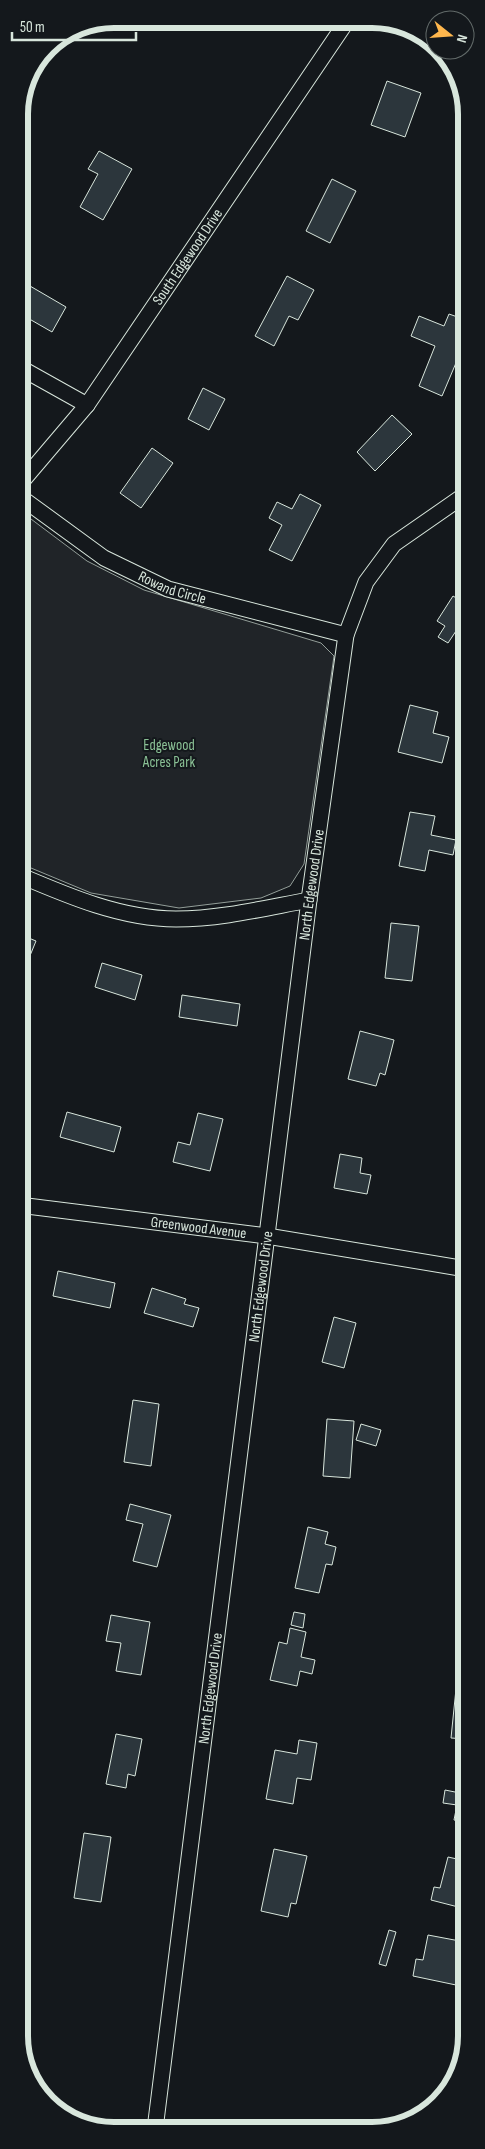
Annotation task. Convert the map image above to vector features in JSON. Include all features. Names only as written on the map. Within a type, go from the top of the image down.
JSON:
[{"type":"street","name":"South Edgewood Drive","points":[[28,475],[87,405],[342,28]]},
{"type":"street","points":[[28,372],[87,405]]},
{"type":"street","name":"North Edgewood Drive","points":[[156,2122],[309,900],[346,635],[366,582],[394,544],[458,500]]},
{"type":"street","name":"Rowand Circle","points":[[28,503],[104,558],[168,589],[346,635]]},
{"type":"street","points":[[28,878],[49,888],[118,912],[174,919],[210,918],[309,900]]},
{"type":"street","name":"Greenwood Avenue","points":[[28,1206],[267,1236],[457,1268]]},
{"type":"green space","name":"Edgewood Acres Park","points":[[28,517],[87,561],[144,590],[321,643],[334,656],[304,864],[290,886],[261,898],[179,908],[91,893],[28,867]]},
{"type":"building","points":[[387,81],[421,93],[405,137],[371,125]]},
{"type":"building","points":[[99,151],[132,169],[103,220],[80,207],[98,174],[88,169]]},
{"type":"building","points":[[332,179],[356,191],[330,243],[306,231]]},
{"type":"building","points":[[287,276],[314,290],[298,320],[289,316],[274,346],[255,336]]},
{"type":"building","points":[[30,286],[66,307],[52,332],[28,318],[28,290]]},
{"type":"building","points":[[449,314],[458,317],[458,358],[442,396],[419,386],[435,346],[411,336],[419,316],[444,326]]},
{"type":"building","points":[[203,388],[225,399],[209,430],[188,419]]},
{"type":"building","points":[[392,415],[412,434],[375,471],[357,452]]},
{"type":"building","points":[[152,448],[173,463],[141,508],[120,493]]},
{"type":"building","points":[[300,494],[321,505],[292,561],[269,550],[282,525],[269,518],[277,502],[292,509]]},
{"type":"building","points":[[453,596],[458,599],[458,628],[448,643],[438,637],[445,626],[437,621]]},
{"type":"building","points":[[410,705],[438,712],[433,733],[449,737],[442,763],[398,752]]},
{"type":"building","points":[[410,812],[435,816],[431,835],[456,840],[453,855],[429,850],[425,871],[399,866]]},
{"type":"building","points":[[391,923],[419,926],[412,981],[385,978]]},
{"type":"building","points":[[28,938],[36,941],[28,961]]},
{"type":"building","points":[[102,963],[142,975],[135,1000],[95,987]]},
{"type":"building","points":[[182,995],[240,1004],[237,1026],[179,1017]]},
{"type":"building","points":[[360,1031],[394,1040],[385,1075],[380,1073],[376,1086],[348,1079]]},
{"type":"building","points":[[67,1112],[121,1127],[114,1152],[60,1137]]},
{"type":"building","points":[[198,1113],[223,1119],[210,1171],[173,1162],[178,1142],[190,1145]]},
{"type":"building","points":[[340,1154],[362,1158],[360,1173],[371,1175],[367,1194],[334,1188]]},
{"type":"building","points":[[58,1271],[115,1283],[110,1308],[53,1296]]},
{"type":"building","points":[[152,1288],[186,1299],[184,1304],[199,1308],[193,1327],[144,1313]]},
{"type":"building","points":[[334,1317],[356,1323],[344,1368],[322,1362]]},
{"type":"building","points":[[133,1400],[159,1404],[151,1466],[124,1462]]},
{"type":"building","points":[[327,1419],[354,1421],[350,1478],[323,1476]]},
{"type":"building","points":[[361,1424],[381,1430],[376,1446],[356,1440]]},
{"type":"building","points":[[130,1504],[171,1515],[157,1567],[133,1561],[143,1524],[126,1520]]},
{"type":"building","points":[[308,1527],[328,1532],[325,1544],[336,1547],[332,1565],[326,1564],[319,1593],[295,1588]]},
{"type":"building","points":[[294,1612],[305,1614],[303,1628],[291,1625]]},
{"type":"building","points":[[111,1615],[150,1622],[141,1675],[116,1671],[121,1643],[106,1641]]},
{"type":"building","points":[[290,1628],[306,1632],[301,1657],[315,1660],[312,1674],[300,1671],[297,1686],[270,1680],[279,1642],[287,1644]]},
{"type":"building","points":[[457,1679],[457,1738],[451,1738]]},
{"type":"building","points":[[116,1734],[142,1739],[135,1776],[128,1774],[126,1788],[106,1784]]},
{"type":"building","points":[[299,1740],[317,1743],[311,1780],[297,1778],[293,1804],[266,1799],[275,1750],[297,1754]]},
{"type":"building","points":[[445,1790],[457,1792],[457,1821],[454,1820],[457,1805],[443,1803]]},
{"type":"building","points":[[84,1833],[111,1837],[101,1902],[74,1898]]},
{"type":"building","points":[[274,1849],[307,1856],[296,1904],[291,1903],[288,1917],[261,1911]]},
{"type":"building","points":[[448,1857],[457,1859],[457,1907],[431,1900],[434,1887],[440,1888]]},
{"type":"building","points":[[389,1930],[396,1932],[386,1966],[379,1964]]},
{"type":"building","points":[[428,1935],[457,1940],[456,1985],[413,1976],[416,1959],[423,1960]]}]
